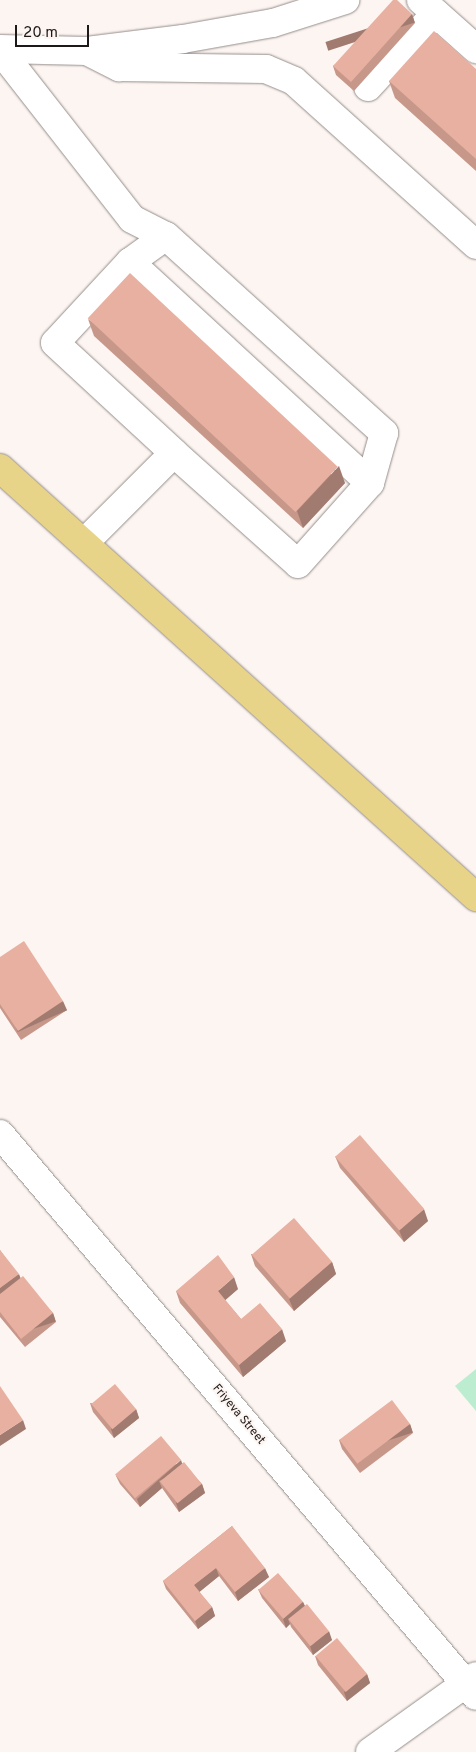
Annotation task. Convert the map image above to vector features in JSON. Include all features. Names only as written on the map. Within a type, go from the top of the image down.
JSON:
[{"type":"main road","points":[[0,468],[476,897]]},
{"type":"street","points":[[0,49],[87,51],[273,23],[345,0]]},
{"type":"street","points":[[368,88],[428,6],[476,49]]},
{"type":"street","points":[[0,49],[132,219],[166,236],[384,433],[370,483],[298,564],[55,343],[130,262],[166,236]]},
{"type":"street","points":[[87,51],[118,67],[266,69],[294,81],[476,245]]},
{"type":"street","points":[[130,262],[370,483]]},
{"type":"street","points":[[84,543],[174,453]]},
{"type":"street","name":"Friyeva Street","points":[[0,1134],[472,1685]]},
{"type":"street","points":[[370,1752],[472,1685]]},
{"type":"green space","points":[[476,1369],[476,1411],[455,1386]]},
{"type":"building","points":[[393,0],[397,0],[412,14],[351,82],[333,66]]},
{"type":"building","points":[[434,31],[476,69],[476,159],[389,81]]},
{"type":"building","points":[[130,273],[338,467],[295,512],[88,318]]},
{"type":"building","points":[[24,941],[63,1001],[18,1031],[0,1004],[0,957]]},
{"type":"building","points":[[360,1135],[424,1209],[399,1231],[335,1157]]},
{"type":"building","points":[[294,1218],[332,1262],[290,1299],[252,1255]]},
{"type":"building","points":[[0,1250],[19,1274],[0,1288]]},
{"type":"building","points":[[218,1255],[234,1277],[218,1291],[241,1319],[260,1303],[282,1329],[239,1365],[176,1291]]},
{"type":"building","points":[[23,1276],[53,1313],[21,1339],[0,1312],[0,1294]]},
{"type":"building","points":[[115,1384],[136,1409],[112,1429],[91,1404]]},
{"type":"building","points":[[0,1386],[23,1420],[0,1435]]},
{"type":"building","points":[[392,1400],[410,1424],[357,1464],[339,1440]]},
{"type":"building","points":[[161,1436],[181,1460],[135,1498],[115,1475]]},
{"type":"building","points":[[184,1462],[202,1484],[178,1503],[160,1482]]},
{"type":"building","points":[[232,1526],[265,1568],[235,1592],[216,1568],[194,1585],[212,1607],[195,1621],[163,1581]]},
{"type":"building","points":[[278,1573],[303,1602],[283,1619],[258,1590]]},
{"type":"building","points":[[307,1604],[329,1631],[310,1646],[288,1619]]},
{"type":"building","points":[[337,1638],[367,1674],[346,1692],[316,1656]]}]
